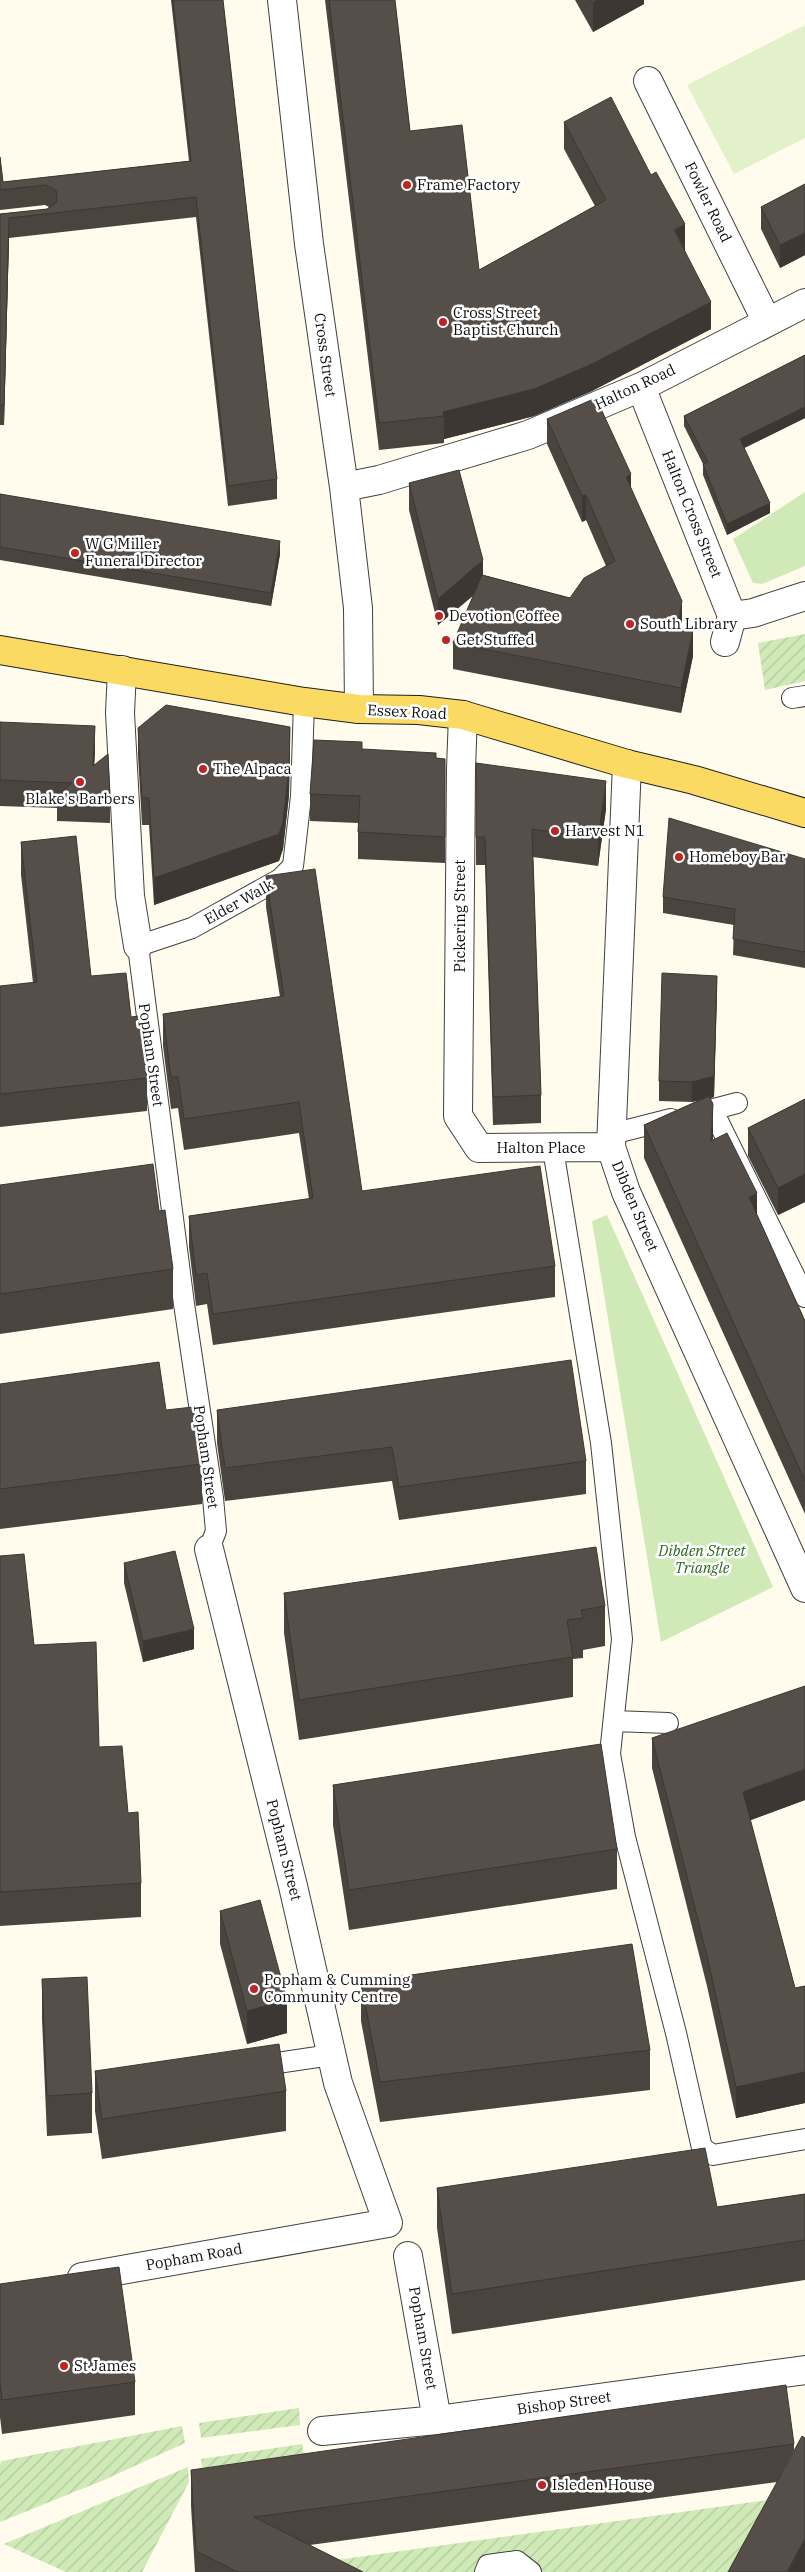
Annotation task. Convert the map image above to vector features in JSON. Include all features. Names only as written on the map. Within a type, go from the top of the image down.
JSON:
[{"type":"main road","name":"Essex Road","points":[[0,650],[304,702],[358,709],[419,710],[463,715],[627,764],[694,780],[805,813]]},
{"type":"street","name":"Cross Street","points":[[282,0],[309,244],[344,488],[358,608],[358,709]]},
{"type":"street","name":"Fowler Road","points":[[648,81],[767,322]]},
{"type":"street","name":"Halton Road","points":[[344,488],[379,480],[528,435],[641,387],[805,303]]},
{"type":"street","name":"Halton Cross Street","points":[[641,387],[732,616]]},
{"type":"street","points":[[725,642],[732,616],[753,613],[805,596]]},
{"type":"street","name":"Popham Street","points":[[122,670],[120,713],[130,896],[138,946]]},
{"type":"street","name":"Pickering Street","points":[[458,1116],[460,769],[463,715]]},
{"type":"street","name":"Dibden Street","points":[[627,764],[611,1141],[626,1192],[805,1588]]},
{"type":"street","name":"Halton Place","points":[[458,1116],[479,1148],[553,1149],[611,1141]]},
{"type":"street","name":"Popham Street","points":[[209,1549],[293,1886],[338,2082],[388,2223]]},
{"type":"street","name":"Popham Road","points":[[58,2281],[388,2223]]},
{"type":"street","name":"Popham Street","points":[[408,2256],[437,2420]]},
{"type":"street","name":"Bishop Street","points":[[322,2431],[437,2420],[805,2370]]},
{"type":"lane","name":"Elder Walk","points":[[138,946],[192,928],[280,879],[293,866],[302,777],[304,702]]},
{"type":"lane","name":"Popham Street","points":[[138,946],[184,1304],[216,1531],[209,1549]]},
{"type":"lane","points":[[611,1141],[737,1103]]},
{"type":"lane","points":[[712,1109],[805,1297]]},
{"type":"lane","points":[[553,1149],[600,1443],[622,1638],[610,1754],[625,1837],[676,2033],[702,2148],[714,2155],[805,2139]]},
{"type":"lane","points":[[614,1722],[668,1723]]},
{"type":"lane","points":[[241,2068],[331,2055]]},
{"type":"lane","points":[[485,2572],[488,2564],[517,2560],[531,2572]]},
{"type":"green space","points":[[805,25],[805,138],[734,174],[687,85]]},
{"type":"green space","points":[[805,492],[805,566],[762,584],[753,583],[733,539]]},
{"type":"green space","points":[[805,634],[805,681],[765,690],[758,643]]},
{"type":"green space","name":"Dibden Street Triangle","points":[[607,1215],[773,1587],[661,1642],[592,1221]]},
{"type":"green space","points":[[299,2408],[300,2425],[201,2438],[199,2423]]},
{"type":"green space","points":[[182,2426],[185,2443],[104,2480],[0,2522],[0,2464],[2,2461]]},
{"type":"green space","points":[[302,2444],[305,2464],[204,2479],[201,2459]]},
{"type":"green space","points":[[188,2467],[189,2482],[142,2572],[66,2572],[4,2544]]},
{"type":"green space","points":[[768,2500],[733,2572],[325,2572],[308,2564]]},
{"type":"building","points":[[173,0],[223,0],[277,479],[228,486],[196,197],[9,218],[4,405],[0,405],[0,214],[47,209],[57,202],[56,190],[45,185],[0,190],[0,157],[3,182],[191,161]]},
{"type":"building","points":[[329,0],[395,0],[410,131],[462,125],[479,270],[606,200],[564,122],[611,97],[651,175],[656,172],[685,224],[674,230],[711,302],[592,364],[534,389],[443,412],[444,416],[379,423]]},
{"type":"building","points":[[805,184],[805,233],[780,245],[761,207]]},
{"type":"building","points":[[805,355],[805,407],[740,439],[770,503],[727,524],[703,464],[708,462],[684,416]]},
{"type":"building","points":[[596,398],[631,474],[626,477],[682,601],[677,627],[693,630],[681,688],[453,643],[482,575],[570,598],[584,578],[615,561],[586,495],[582,496],[547,419]]},
{"type":"building","points":[[459,470],[483,560],[438,599],[409,483]]},
{"type":"building","points":[[0,494],[280,541],[271,593],[0,547]]},
{"type":"building","points":[[166,705],[290,727],[289,768],[283,822],[279,834],[154,878],[149,798],[142,798],[138,728]]},
{"type":"building","points":[[0,722],[95,726],[93,766],[108,754],[110,798],[57,796],[72,783],[0,780]]},
{"type":"building","points":[[314,740],[362,742],[362,749],[436,753],[436,758],[445,759],[445,837],[358,832],[360,796],[310,794]]},
{"type":"building","points":[[476,763],[606,781],[598,839],[532,829],[541,1095],[493,1097],[485,837],[476,837]]},
{"type":"building","points":[[669,818],[805,859],[805,952],[733,939],[735,909],[663,897]]},
{"type":"building","points":[[76,836],[91,976],[126,973],[131,1017],[139,1016],[147,1078],[0,1094],[0,986],[37,982],[21,842]]},
{"type":"building","points":[[315,869],[362,1191],[540,1166],[555,1266],[213,1314],[207,1273],[196,1275],[189,1216],[313,1198],[299,1102],[184,1119],[178,1077],[171,1077],[163,1014],[284,996],[266,876]]},
{"type":"building","points":[[662,973],[717,976],[714,1076],[692,1082],[659,1081]]},
{"type":"building","points":[[709,1096],[713,1104],[711,1141],[727,1133],[757,1193],[749,1197],[805,1321],[805,1481],[644,1125]]},
{"type":"building","points":[[805,1099],[805,1174],[778,1188],[748,1128]]},
{"type":"building","points":[[153,1164],[159,1211],[165,1210],[173,1269],[0,1294],[0,1185]]},
{"type":"building","points":[[571,1360],[586,1461],[399,1487],[392,1447],[225,1468],[217,1410]]},
{"type":"building","points":[[159,1362],[166,1410],[193,1407],[202,1464],[0,1489],[0,1384]]},
{"type":"building","points":[[596,1547],[605,1606],[581,1610],[583,1618],[567,1620],[573,1657],[299,1700],[284,1593]]},
{"type":"building","points":[[175,1551],[194,1629],[143,1641],[124,1563]]},
{"type":"building","points":[[24,1554],[34,1645],[96,1642],[99,1747],[122,1746],[128,1813],[138,1812],[141,1883],[0,1892],[0,1556]]},
{"type":"building","points":[[805,1686],[805,1769],[743,1792],[795,1988],[805,1986],[805,2072],[736,2087],[707,1956],[652,1738]]},
{"type":"building","points":[[601,1744],[617,1849],[349,1890],[333,1785]]},
{"type":"building","points":[[260,1900],[287,2000],[247,2011],[220,1911]]},
{"type":"building","points":[[632,1944],[650,2050],[380,2082],[361,1982]]},
{"type":"building","points":[[87,1977],[92,2093],[47,2096],[42,1979]]},
{"type":"building","points":[[279,2044],[286,2091],[102,2119],[95,2071]]},
{"type":"building","points":[[705,2148],[717,2207],[805,2194],[805,2240],[452,2294],[437,2188]]},
{"type":"building","name":"St James","points":[[119,2267],[135,2382],[2,2400],[0,2383],[0,2284]]},
{"type":"building","points":[[786,2385],[794,2444],[254,2517],[363,2572],[238,2572],[196,2551],[191,2470]]},
{"type":"building","points":[[802,2436],[805,2438],[805,2538],[787,2572],[728,2572]]},
{"type":"place","name":"Frame Factory","points":[[407,185]]},
{"type":"place","name":"Cross Street Baptist Church","points":[[443,322]]},
{"type":"place","name":"W G Miller Funeral Director","points":[[75,553]]},
{"type":"place","name":"Devotion Coffee","points":[[439,616]]},
{"type":"place","name":"South Library","points":[[630,624]]},
{"type":"place","name":"Get Stuffed","points":[[446,640]]},
{"type":"place","name":"The Alpaca","points":[[203,769]]},
{"type":"place","name":"Blake's Barbers","points":[[80,782]]},
{"type":"place","name":"Harvest N1","points":[[555,831]]},
{"type":"place","name":"Homeboy Bar","points":[[679,857]]},
{"type":"place","name":"Popham & Cumming Community Centre","points":[[254,1989]]},
{"type":"place","name":"St James","points":[[64,2366]]},
{"type":"place","name":"Isleden House","points":[[542,2485]]}]
